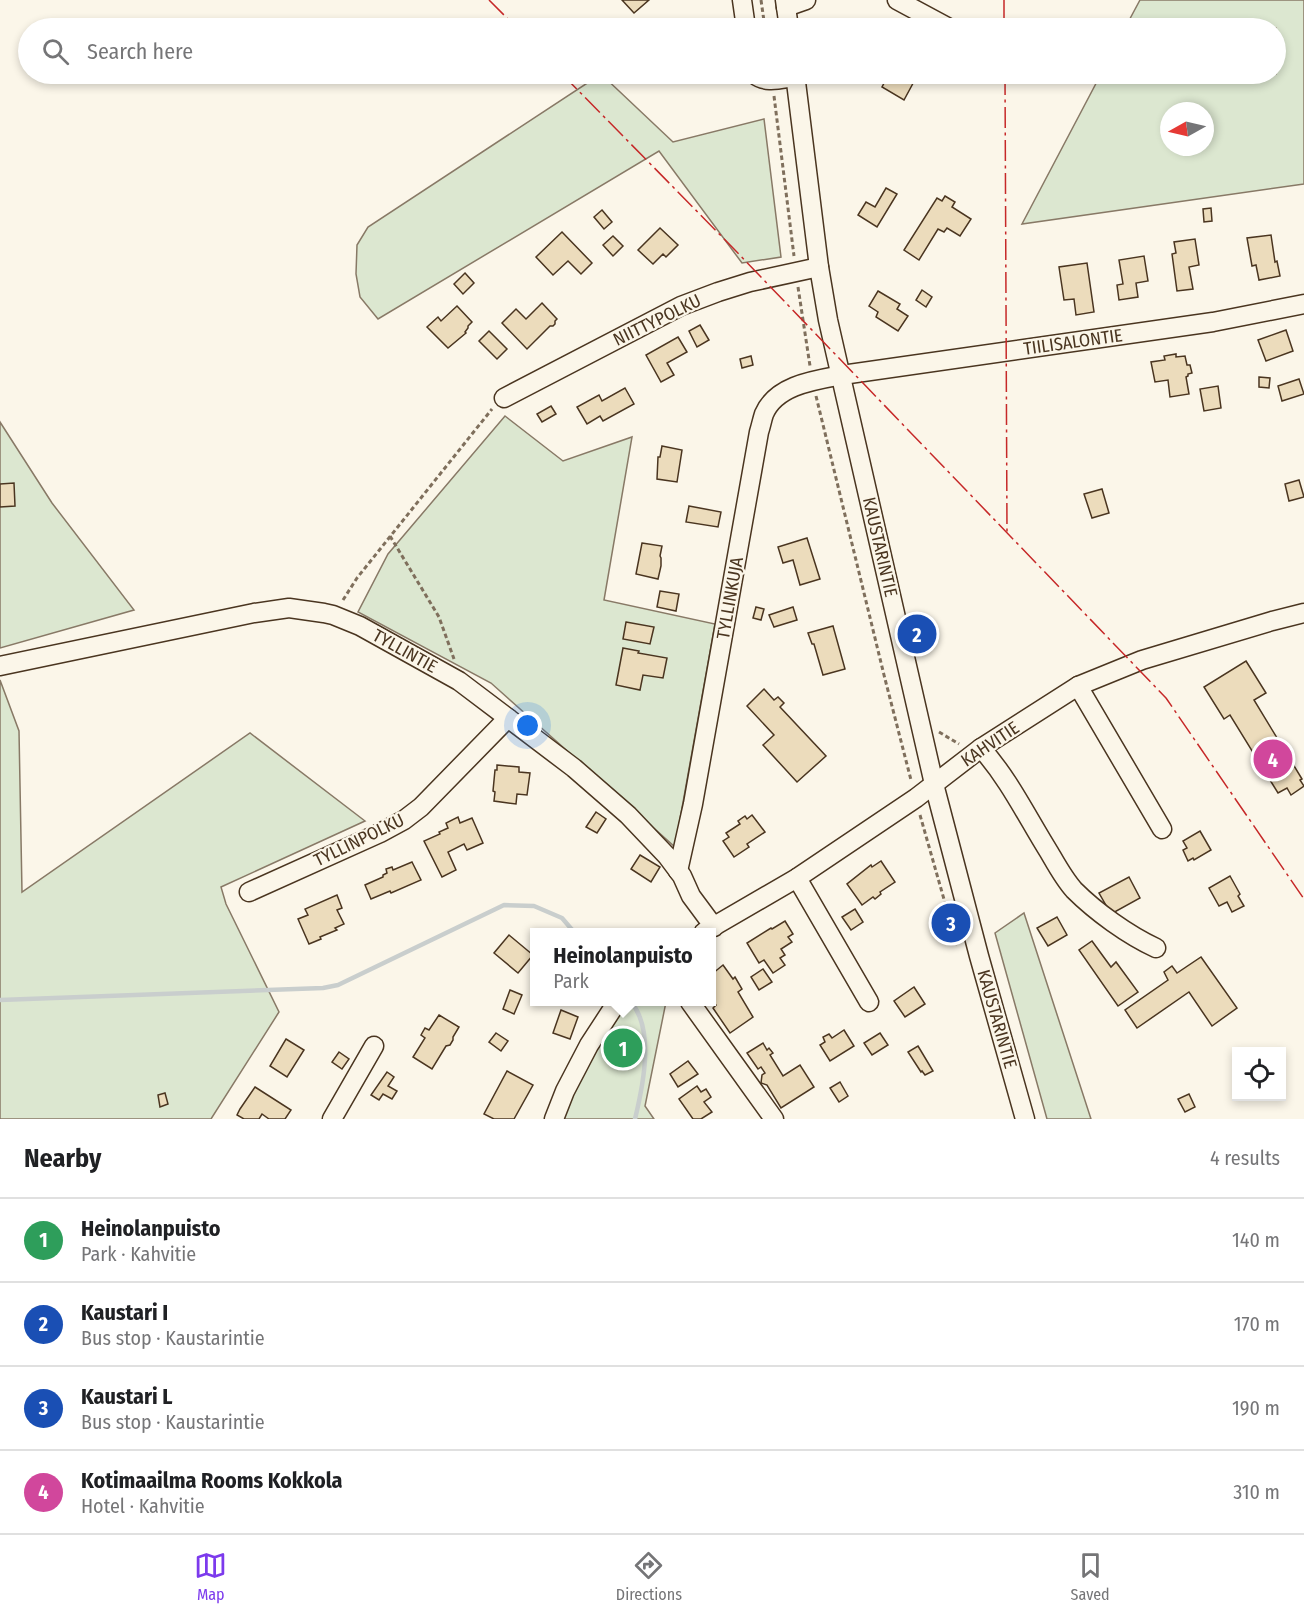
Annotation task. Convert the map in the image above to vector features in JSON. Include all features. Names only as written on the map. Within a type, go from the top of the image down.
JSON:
[{"type":"street","points":[[741,0],[744,18]]},
{"type":"street","points":[[788,18],[786,3],[806,0]]},
{"type":"street","points":[[897,0],[930,18]]},
{"type":"street","name":"KAUSTARINTIE","points":[[796,84],[819,267],[828,320],[934,784],[1025,1119]]},
{"type":"street","name":"NIITTYPOLKU","points":[[504,398],[681,306],[739,285],[819,267]]},
{"type":"street","name":"TIILISALONTIE","points":[[842,375],[1213,322],[1304,305]]},
{"type":"street","name":"TYLLINKUJA","points":[[678,871],[698,781],[765,412],[783,391],[812,381],[842,375]]},
{"type":"street","name":"TYLLINTIE","points":[[0,666],[254,613],[289,608],[333,615],[360,626],[459,681],[574,768],[628,815],[668,856],[682,876],[708,928]]},
{"type":"street","name":"KAHVITIE","points":[[712,928],[797,878],[916,798],[981,748],[1078,686],[1142,660],[1304,613]]},
{"type":"street","points":[[1078,686],[1162,829]]},
{"type":"street","name":"TYLLINPOLKU","points":[[249,892],[404,820],[422,807],[508,718]]},
{"type":"street","points":[[981,748],[994,762],[1015,793],[1033,827],[1073,889],[1113,922],[1156,948]]},
{"type":"street","points":[[797,878],[869,1002]]},
{"type":"street","points":[[554,1119],[565,1091],[589,1045],[613,1006]]},
{"type":"street","points":[[693,1006],[774,1119]]},
{"type":"street","points":[[332,1119],[374,1046]]},
{"type":"path","points":[[761,0],[764,18]]},
{"type":"path","points":[[773,84],[812,381],[881,664],[957,946]]},
{"type":"path","points":[[333,615],[357,578],[390,536],[488,413],[504,398]]},
{"type":"path","points":[[390,536],[439,617],[453,653],[459,681]]},
{"type":"green space","points":[[1140,0],[1304,0],[1304,184],[1022,224],[1096,84],[1286,84],[1286,18],[1130,18]]},
{"type":"green space","points":[[586,84],[612,84],[673,142],[764,119],[781,257],[742,263],[659,151],[378,319],[360,297],[356,274],[357,245],[368,227]]},
{"type":"green space","points":[[505,416],[563,461],[632,437],[604,600],[715,624],[675,847],[491,683],[358,612],[388,554]]},
{"type":"green space","points":[[0,422],[52,503],[134,610],[0,648]]},
{"type":"green space","points":[[0,680],[19,731],[22,892],[250,733],[365,821],[221,887],[226,904],[279,1012],[211,1119],[0,1119]]},
{"type":"green space","points":[[1024,913],[1091,1119],[1047,1119],[995,933]]},
{"type":"green space","points":[[615,1006],[665,1006],[645,1106],[654,1119],[556,1119]]},
{"type":"building","points":[[622,0],[649,0],[634,13]]},
{"type":"building","points":[[884,84],[913,84],[904,100],[882,87]]},
{"type":"building","points":[[886,188],[897,194],[877,227],[858,215],[866,202],[875,207]]},
{"type":"building","points":[[945,196],[955,202],[952,207],[971,219],[960,236],[947,228],[944,232],[938,229],[919,260],[904,250],[937,198],[942,201]]},
{"type":"building","points":[[1211,208],[1212,221],[1204,222],[1203,209]]},
{"type":"building","points":[[602,210],[612,222],[604,229],[594,217]]},
{"type":"building","points":[[660,228],[678,245],[666,257],[663,254],[653,264],[638,250]]},
{"type":"building","points":[[562,232],[592,263],[581,274],[568,261],[553,275],[536,257]]},
{"type":"building","points":[[1271,235],[1275,262],[1277,261],[1280,276],[1259,280],[1256,265],[1252,266],[1247,238]]},
{"type":"building","points":[[613,236],[623,246],[613,256],[603,245]]},
{"type":"building","points":[[1195,239],[1199,265],[1189,267],[1193,289],[1177,291],[1172,254],[1176,253],[1174,242]]},
{"type":"building","points":[[1144,256],[1148,281],[1136,283],[1138,297],[1119,300],[1117,285],[1123,284],[1119,260]]},
{"type":"building","points":[[1087,263],[1094,312],[1076,315],[1074,299],[1064,300],[1059,267]]},
{"type":"building","points":[[465,273],[474,283],[463,294],[454,284]]},
{"type":"building","points":[[922,290],[932,297],[926,307],[916,300]]},
{"type":"building","points":[[878,291],[900,304],[897,309],[908,316],[898,331],[876,317],[878,312],[869,306]]},
{"type":"building","points":[[542,303],[557,319],[553,326],[550,326],[527,349],[502,323],[516,309],[526,319]]},
{"type":"building","points":[[457,306],[472,322],[466,333],[448,348],[427,327],[438,317],[441,321]]},
{"type":"building","points":[[700,325],[709,340],[697,347],[689,331]]},
{"type":"building","points":[[1286,330],[1293,351],[1266,361],[1258,340]]},
{"type":"building","points":[[489,331],[507,349],[497,359],[479,341]]},
{"type":"building","points":[[678,337],[687,352],[667,363],[674,375],[661,382],[646,355]]},
{"type":"building","points":[[1176,354],[1176,357],[1185,356],[1192,373],[1186,377],[1189,394],[1170,397],[1168,380],[1155,382],[1151,362],[1165,360],[1164,356]]},
{"type":"building","points":[[751,356],[753,365],[742,368],[740,359]]},
{"type":"building","points":[[1259,377],[1270,378],[1269,388],[1259,387]]},
{"type":"building","points":[[1299,379],[1304,394],[1282,401],[1278,386]]},
{"type":"building","points":[[1218,386],[1221,408],[1204,411],[1200,389]]},
{"type":"building","points":[[625,388],[634,404],[603,421],[600,416],[587,424],[577,407],[599,395],[602,401]]},
{"type":"building","points":[[551,406],[556,414],[542,422],[537,414]]},
{"type":"building","points":[[662,446],[682,450],[677,482],[657,479],[658,457],[660,457]]},
{"type":"building","points":[[1299,480],[1304,497],[1289,501],[1285,484]]},
{"type":"building","points":[[14,483],[15,506],[0,507],[0,484]]},
{"type":"building","points":[[1102,489],[1109,513],[1092,518],[1084,494]]},
{"type":"building","points":[[689,506],[721,512],[718,527],[686,522]]},
{"type":"building","points":[[807,538],[820,579],[800,585],[793,560],[783,563],[778,547]]},
{"type":"building","points":[[642,543],[662,546],[658,579],[636,574]]},
{"type":"building","points":[[660,591],[679,594],[676,611],[657,607]]},
{"type":"building","points":[[756,607],[764,609],[761,620],[753,618]]},
{"type":"building","points":[[793,607],[797,620],[774,627],[769,615]]},
{"type":"building","points":[[626,622],[654,627],[650,644],[623,639]]},
{"type":"building","points":[[833,626],[845,669],[823,675],[814,644],[808,633]]},
{"type":"building","points":[[623,648],[667,658],[663,678],[643,675],[640,690],[616,685]]},
{"type":"building","points":[[1246,661],[1266,693],[1254,700],[1302,779],[1300,780],[1304,786],[1291,795],[1287,788],[1278,793],[1230,715],[1224,719],[1204,687]]},
{"type":"building","points":[[764,689],[774,700],[778,697],[784,703],[780,707],[826,756],[797,782],[763,745],[774,735],[747,706]]},
{"type":"building","points":[[497,765],[519,767],[519,772],[530,773],[527,795],[517,794],[516,804],[494,801],[495,792],[493,791]]},
{"type":"building","points":[[596,812],[606,819],[597,833],[586,827]]},
{"type":"building","points":[[752,815],[765,832],[747,844],[749,847],[734,857],[723,841],[729,837],[726,833],[740,824],[738,821],[745,816],[747,819]]},
{"type":"building","points":[[458,817],[460,823],[472,818],[483,843],[467,850],[464,844],[448,852],[456,870],[442,877],[424,841],[440,834],[439,832],[448,828],[446,823]]},
{"type":"building","points":[[1200,831],[1211,850],[1188,861],[1183,850],[1187,848],[1183,841]]},
{"type":"building","points":[[640,855],[660,867],[651,882],[631,869]]},
{"type":"building","points":[[881,861],[895,882],[880,892],[881,894],[875,899],[873,897],[862,905],[847,884],[871,865],[872,867]]},
{"type":"building","points":[[412,862],[421,880],[371,899],[365,885],[383,877],[387,873],[386,869],[392,867],[393,870]]},
{"type":"building","points":[[1230,876],[1244,906],[1232,912],[1227,902],[1219,906],[1209,888]]},
{"type":"building","points":[[1129,877],[1140,898],[1111,914],[1099,893]]},
{"type":"building","points":[[337,895],[342,908],[337,910],[344,924],[309,944],[298,919],[308,915],[305,909]]},
{"type":"building","points":[[855,909],[863,922],[851,930],[842,917]]},
{"type":"building","points":[[1057,917],[1067,935],[1048,946],[1037,928]]},
{"type":"building","points":[[785,921],[793,934],[788,937],[792,942],[781,949],[785,955],[780,958],[785,965],[773,973],[764,960],[759,963],[747,943]]},
{"type":"building","points":[[509,935],[530,952],[530,959],[518,973],[494,953]]},
{"type":"building","points":[[1092,941],[1111,967],[1116,962],[1138,992],[1118,1006],[1079,950]]},
{"type":"building","points":[[1201,957],[1237,1008],[1212,1026],[1189,992],[1137,1028],[1125,1010],[1168,980],[1164,972],[1172,966],[1177,973]]},
{"type":"building","points":[[723,965],[733,979],[735,977],[742,989],[738,992],[753,1017],[730,1033],[713,1008],[716,1006],[716,971]]},
{"type":"building","points":[[763,969],[772,982],[759,990],[751,977]]},
{"type":"building","points":[[914,987],[925,1004],[905,1017],[894,1001]]},
{"type":"building","points":[[510,990],[522,995],[514,1014],[503,1009]]},
{"type":"building","points":[[561,1010],[578,1017],[570,1039],[553,1033]]},
{"type":"building","points":[[439,1015],[459,1027],[450,1045],[446,1046],[432,1069],[413,1057],[425,1038],[421,1035],[425,1028],[429,1030]]},
{"type":"building","points":[[844,1030],[854,1046],[830,1061],[820,1045],[825,1042],[823,1037],[829,1034],[832,1038]]},
{"type":"building","points":[[496,1033],[508,1041],[501,1051],[489,1042]]},
{"type":"building","points":[[880,1033],[888,1045],[872,1055],[864,1043]]},
{"type":"building","points":[[286,1039],[304,1050],[287,1077],[270,1066]]},
{"type":"building","points":[[763,1043],[767,1050],[769,1048],[773,1053],[770,1055],[783,1076],[800,1065],[814,1087],[781,1108],[767,1085],[761,1083],[762,1075],[765,1073],[761,1067],[758,1069],[747,1053]]},
{"type":"building","points":[[918,1046],[933,1071],[925,1075],[908,1052]]},
{"type":"building","points":[[339,1052],[349,1059],[342,1069],[332,1062]]},
{"type":"building","points":[[688,1061],[698,1074],[678,1087],[670,1074]]},
{"type":"building","points":[[507,1071],[533,1085],[514,1119],[494,1119],[484,1114]]},
{"type":"building","points":[[387,1072],[394,1077],[388,1086],[397,1091],[392,1099],[383,1094],[379,1100],[371,1095]]},
{"type":"building","points":[[840,1082],[848,1096],[839,1102],[830,1088]]},
{"type":"building","points":[[697,1086],[701,1092],[706,1089],[711,1097],[704,1102],[712,1112],[701,1119],[693,1119],[679,1099]]},
{"type":"building","points":[[255,1087],[291,1110],[285,1119],[269,1119],[262,1114],[259,1119],[244,1119],[237,1115]]},
{"type":"building","points":[[165,1093],[168,1104],[160,1107],[158,1095]]},
{"type":"building","points":[[1189,1094],[1195,1107],[1185,1112],[1178,1099]]},
{"type":"waterway","points":[[0,1000],[323,988],[338,985],[504,905],[534,906],[562,918],[571,928]]},
{"type":"waterway","points":[[633,1006],[643,1027],[645,1043],[644,1075],[635,1119]]},
{"type":"power","points":[[489,0],[507,18]]},
{"type":"power","points":[[1004,0],[1004,18]]},
{"type":"power","points":[[572,84],[1166,698],[1304,899]]},
{"type":"power","points":[[1005,84],[1007,533]]},
{"type":"place","name":"Kaustari I","points":[[917,634]]},
{"type":"place","name":"Kotimaailma Rooms Kokkola","points":[[1273,759]]},
{"type":"place","name":"Kaustari L","points":[[951,923]]},
{"type":"place","name":"Heinolanpuisto","points":[[623,1048]]}]
